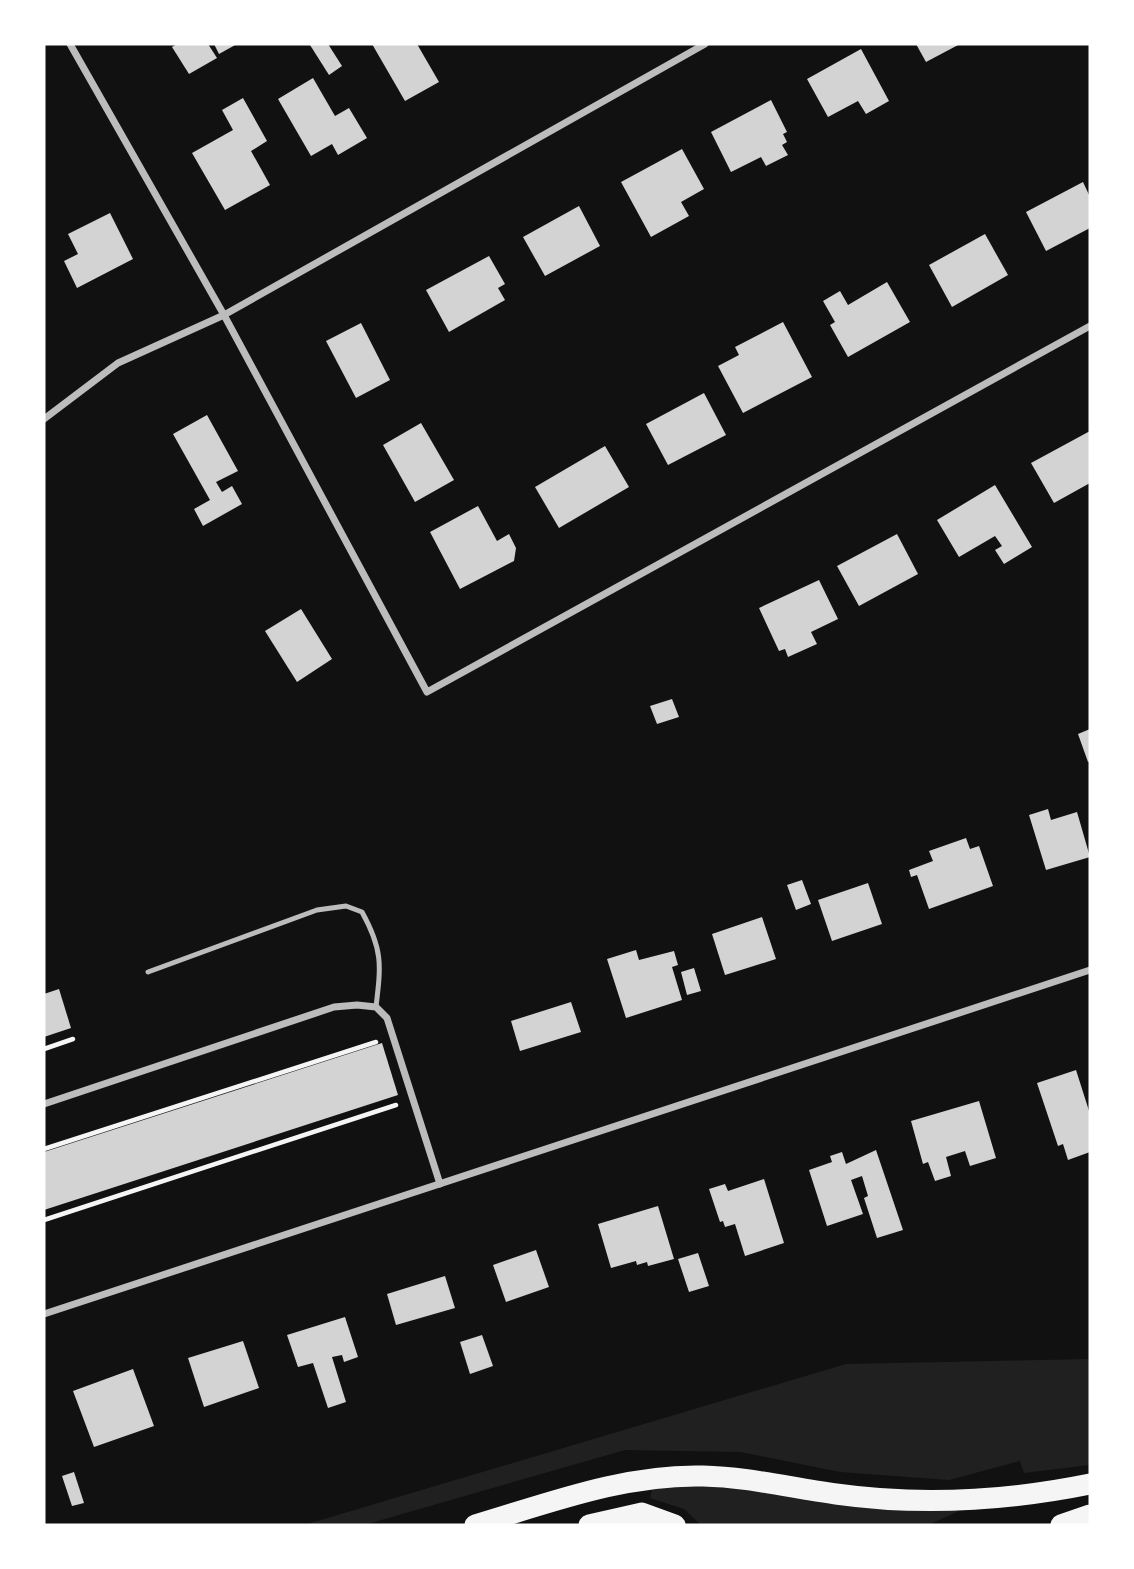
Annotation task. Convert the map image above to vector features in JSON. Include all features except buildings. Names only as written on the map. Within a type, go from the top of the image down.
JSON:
[{"type":"highway","points":[[475,1525],[610,1486],[679,1476],[736,1478],[836,1494],[925,1500],[1014,1497],[1090,1484]]},
{"type":"highway","points":[[589,1525],[642,1513],[675,1525]]},
{"type":"highway","points":[[1061,1525],[1090,1515]]},
{"type":"street","points":[[70,44],[224,315],[426,692],[1090,326]]},
{"type":"street","points":[[44,419],[118,363],[224,315],[705,44]]},
{"type":"street","points":[[44,1314],[1090,970]]},
{"type":"street","points":[[44,1104],[334,1007],[357,1004],[376,1007],[387,1018],[440,1184]]},
{"type":"lane","points":[[148,972],[317,910],[346,906],[362,912],[373,931],[382,962],[376,1007]]},
{"type":"path","points":[[44,1149],[393,1036]]},
{"type":"path","points":[[44,1049],[73,1040]]},
{"type":"path","points":[[44,1220],[413,1099]]},
{"type":"shaded area","points":[[1090,1359],[1090,1465],[1024,1473],[1020,1461],[949,1480],[840,1472],[741,1452],[625,1450],[364,1525],[304,1525],[846,1364]]},
{"type":"shaded area","points":[[702,1481],[849,1503],[959,1511],[928,1525],[701,1525],[684,1509],[650,1498],[652,1490]]}]
